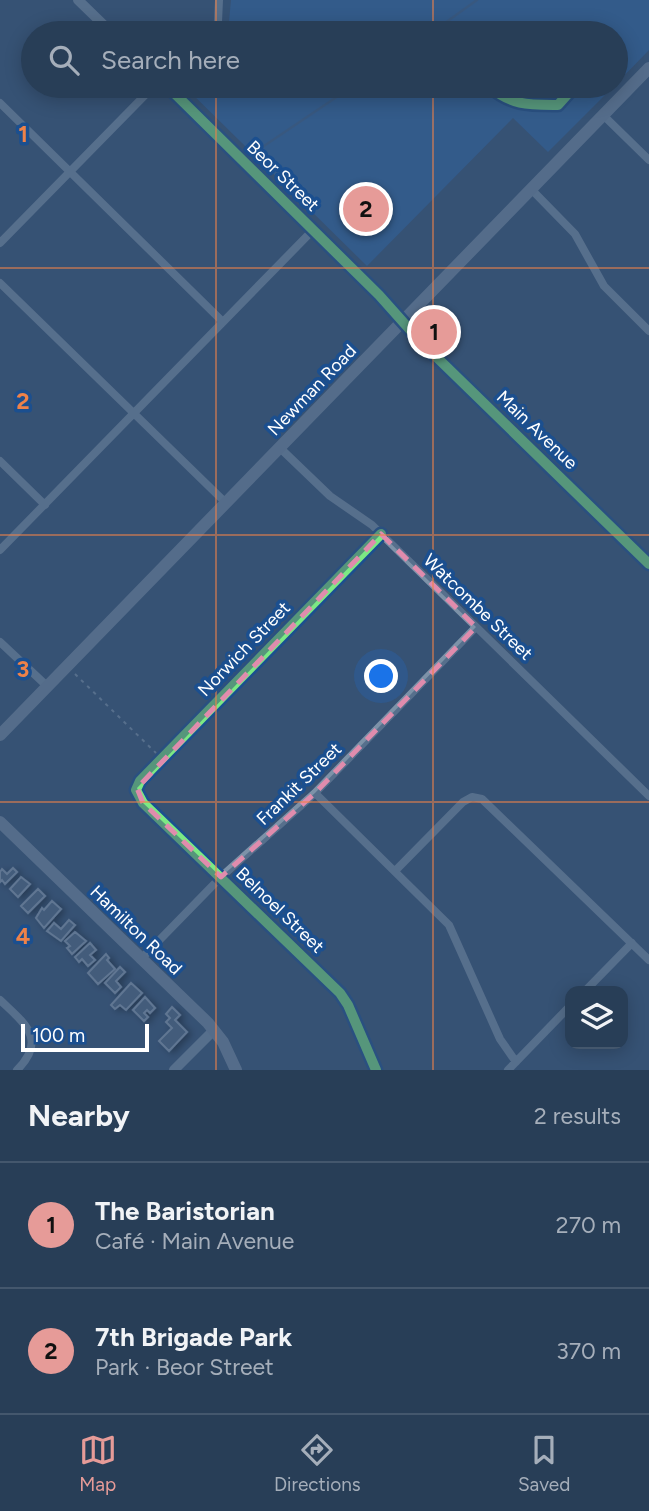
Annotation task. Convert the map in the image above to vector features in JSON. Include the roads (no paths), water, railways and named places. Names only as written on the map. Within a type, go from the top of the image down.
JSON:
[{"type":"main road","name":"Newman Road","points":[[628,89],[649,68]]},
{"type":"main road","name":"Newman Road","points":[[0,736],[620,98]]},
{"type":"main road","name":"Hamilton Road","points":[[0,822],[214,1030],[236,1070]]},
{"type":"street","points":[[78,0],[100,21]]},
{"type":"street","points":[[218,21],[219,0]]},
{"type":"street","points":[[0,243],[142,98]]},
{"type":"street","name":"Beor Street","points":[[179,98],[403,321]]},
{"type":"street","points":[[0,103],[223,322]]},
{"type":"street","points":[[603,115],[649,160]]},
{"type":"street","points":[[531,190],[575,234],[604,286],[649,331]]},
{"type":"street","points":[[0,550],[313,230]]},
{"type":"street","points":[[0,283],[226,503]]},
{"type":"street","name":"Main Avenue","points":[[403,321],[426,347],[649,564]]},
{"type":"street","name":"Watcombe Street","points":[[280,448],[330,496],[362,517],[381,534],[649,796]]},
{"type":"street","points":[[0,461],[45,505]]},
{"type":"street","name":"Norwich Street","points":[[136,790],[140,781],[381,534]]},
{"type":"street","name":"Frankit Street","points":[[140,960],[221,877],[315,793],[476,627]]},
{"type":"street","points":[[0,642],[47,687]]},
{"type":"street","name":"Belnoel Street","points":[[136,790],[144,803],[340,993],[348,1005],[376,1070]]},
{"type":"street","points":[[315,793],[444,919],[453,931],[500,1039],[516,1062]]},
{"type":"street","points":[[395,871],[463,802],[472,797],[482,799],[649,960]]},
{"type":"street","points":[[590,986],[632,943]]},
{"type":"street","points":[[0,1000],[28,1028],[32,1044],[29,1055],[17,1070]]},
{"type":"street","points":[[508,1070],[565,1011]]},
{"type":"street","points":[[174,1070],[214,1030]]},
{"type":"waterway","points":[[448,21],[477,0]]},
{"type":"waterway","points":[[258,150],[335,98]]},
{"type":"place","name":"7th Brigade Park","points":[[366,209]]},
{"type":"place","name":"The Baristorian","points":[[434,332]]}]
